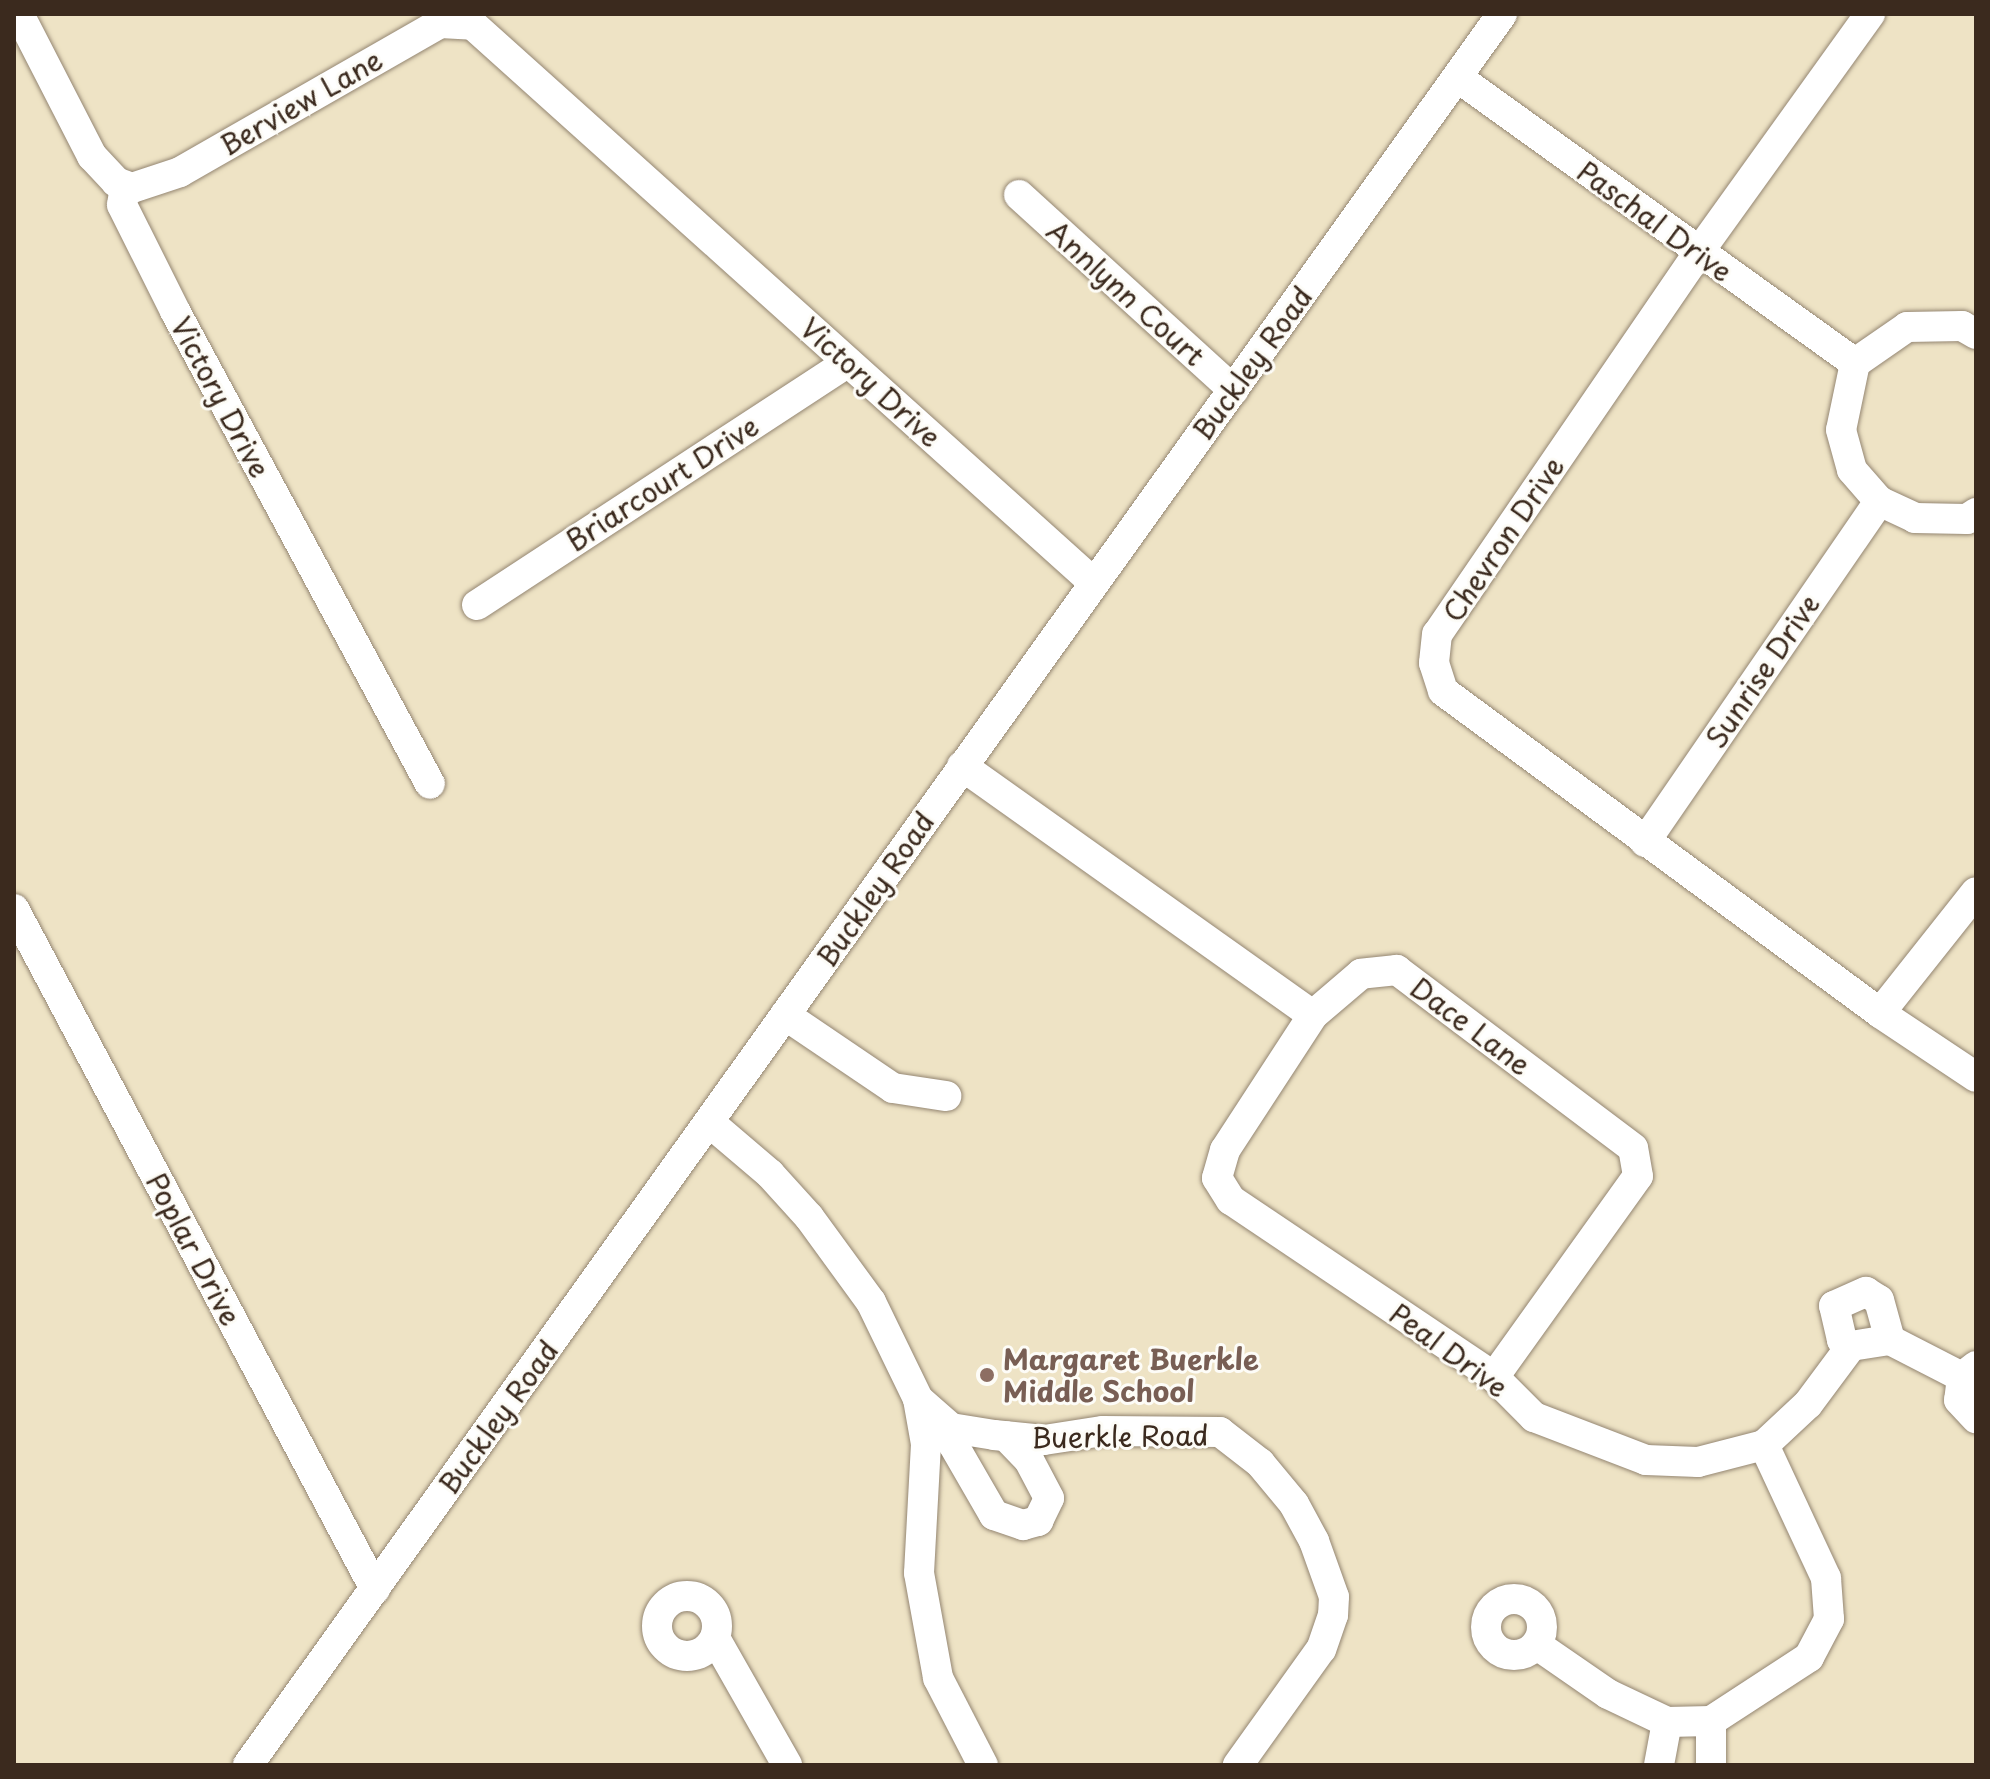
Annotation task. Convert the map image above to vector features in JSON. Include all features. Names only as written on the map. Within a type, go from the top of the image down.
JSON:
[{"type":"street","points":[[19,14],[92,156],[104,173],[125,186]]},
{"type":"street","name":"Buckley Road","points":[[248,1765],[1502,14]]},
{"type":"street","name":"Chevron Drive","points":[[1870,14],[1699,252],[1437,634],[1434,663],[1443,691],[1880,1013],[1976,1077]]},
{"type":"street","name":"Berview Lane","points":[[125,186],[153,184],[180,172],[440,23],[470,18]]},
{"type":"street","name":"Victory Drive","points":[[470,18],[1094,583]]},
{"type":"street","name":"Paschal Drive","points":[[1457,77],[1855,363]]},
{"type":"street","name":"Victory Drive","points":[[125,186],[122,205],[175,311],[430,784]]},
{"type":"street","name":"Annlynn Court","points":[[1019,195],[1233,390]]},
{"type":"street","points":[[1976,334],[1962,326],[1907,327],[1855,363],[1841,430],[1852,470],[1879,501],[1915,518],[1967,519],[1976,513]]},
{"type":"street","name":"Briarcourt Drive","points":[[477,605],[848,362]]},
{"type":"street","name":"Sunrise Drive","points":[[1645,842],[1879,501]]},
{"type":"street","points":[[962,766],[1313,1015]]},
{"type":"street","points":[[1880,1013],[1976,892]]},
{"type":"street","name":"Poplar Drive","points":[[14,909],[375,1589]]},
{"type":"street","name":"Dace Lane","points":[[1313,1015],[1361,974],[1397,970],[1633,1148],[1638,1176],[1494,1377]]},
{"type":"street","points":[[785,1015],[893,1088],[946,1096]]},
{"type":"street","name":"Peal Drive","points":[[1313,1015],[1225,1150],[1217,1178],[1231,1200],[1494,1377],[1534,1417],[1646,1460],[1698,1462],[1764,1445],[1808,1404],[1851,1346]]},
{"type":"street","points":[[709,1122],[770,1174],[809,1217],[871,1302],[918,1399],[926,1444],[919,1573],[938,1678],[983,1765]]},
{"type":"street","points":[[1890,1340],[1879,1300],[1866,1292],[1834,1306],[1842,1340],[1851,1346],[1890,1340],[1969,1372],[1959,1400],[1976,1418]]},
{"type":"street","points":[[918,1399],[951,1428],[953,1444],[994,1515],[1023,1525],[1038,1521],[1049,1498],[1029,1460],[1006,1436]]},
{"type":"street","name":"Buerkle Road","points":[[951,1428],[1044,1440],[1103,1431],[1220,1432],[1240,1443],[1294,1504],[1329,1582],[1333,1615],[1321,1649],[1238,1765]]},
{"type":"street","points":[[1537,1645],[1608,1694],[1667,1722],[1711,1721],[1809,1657],[1829,1619],[1826,1578],[1764,1445]]},
{"type":"street","points":[[715,1638],[787,1765]]},
{"type":"street","points":[[1711,1721],[1711,1765]]},
{"type":"street","points":[[1659,1765],[1658,1749],[1667,1722]]},
{"type":"place","name":"Margaret Buerkle Middle School","points":[[987,1375]]}]
